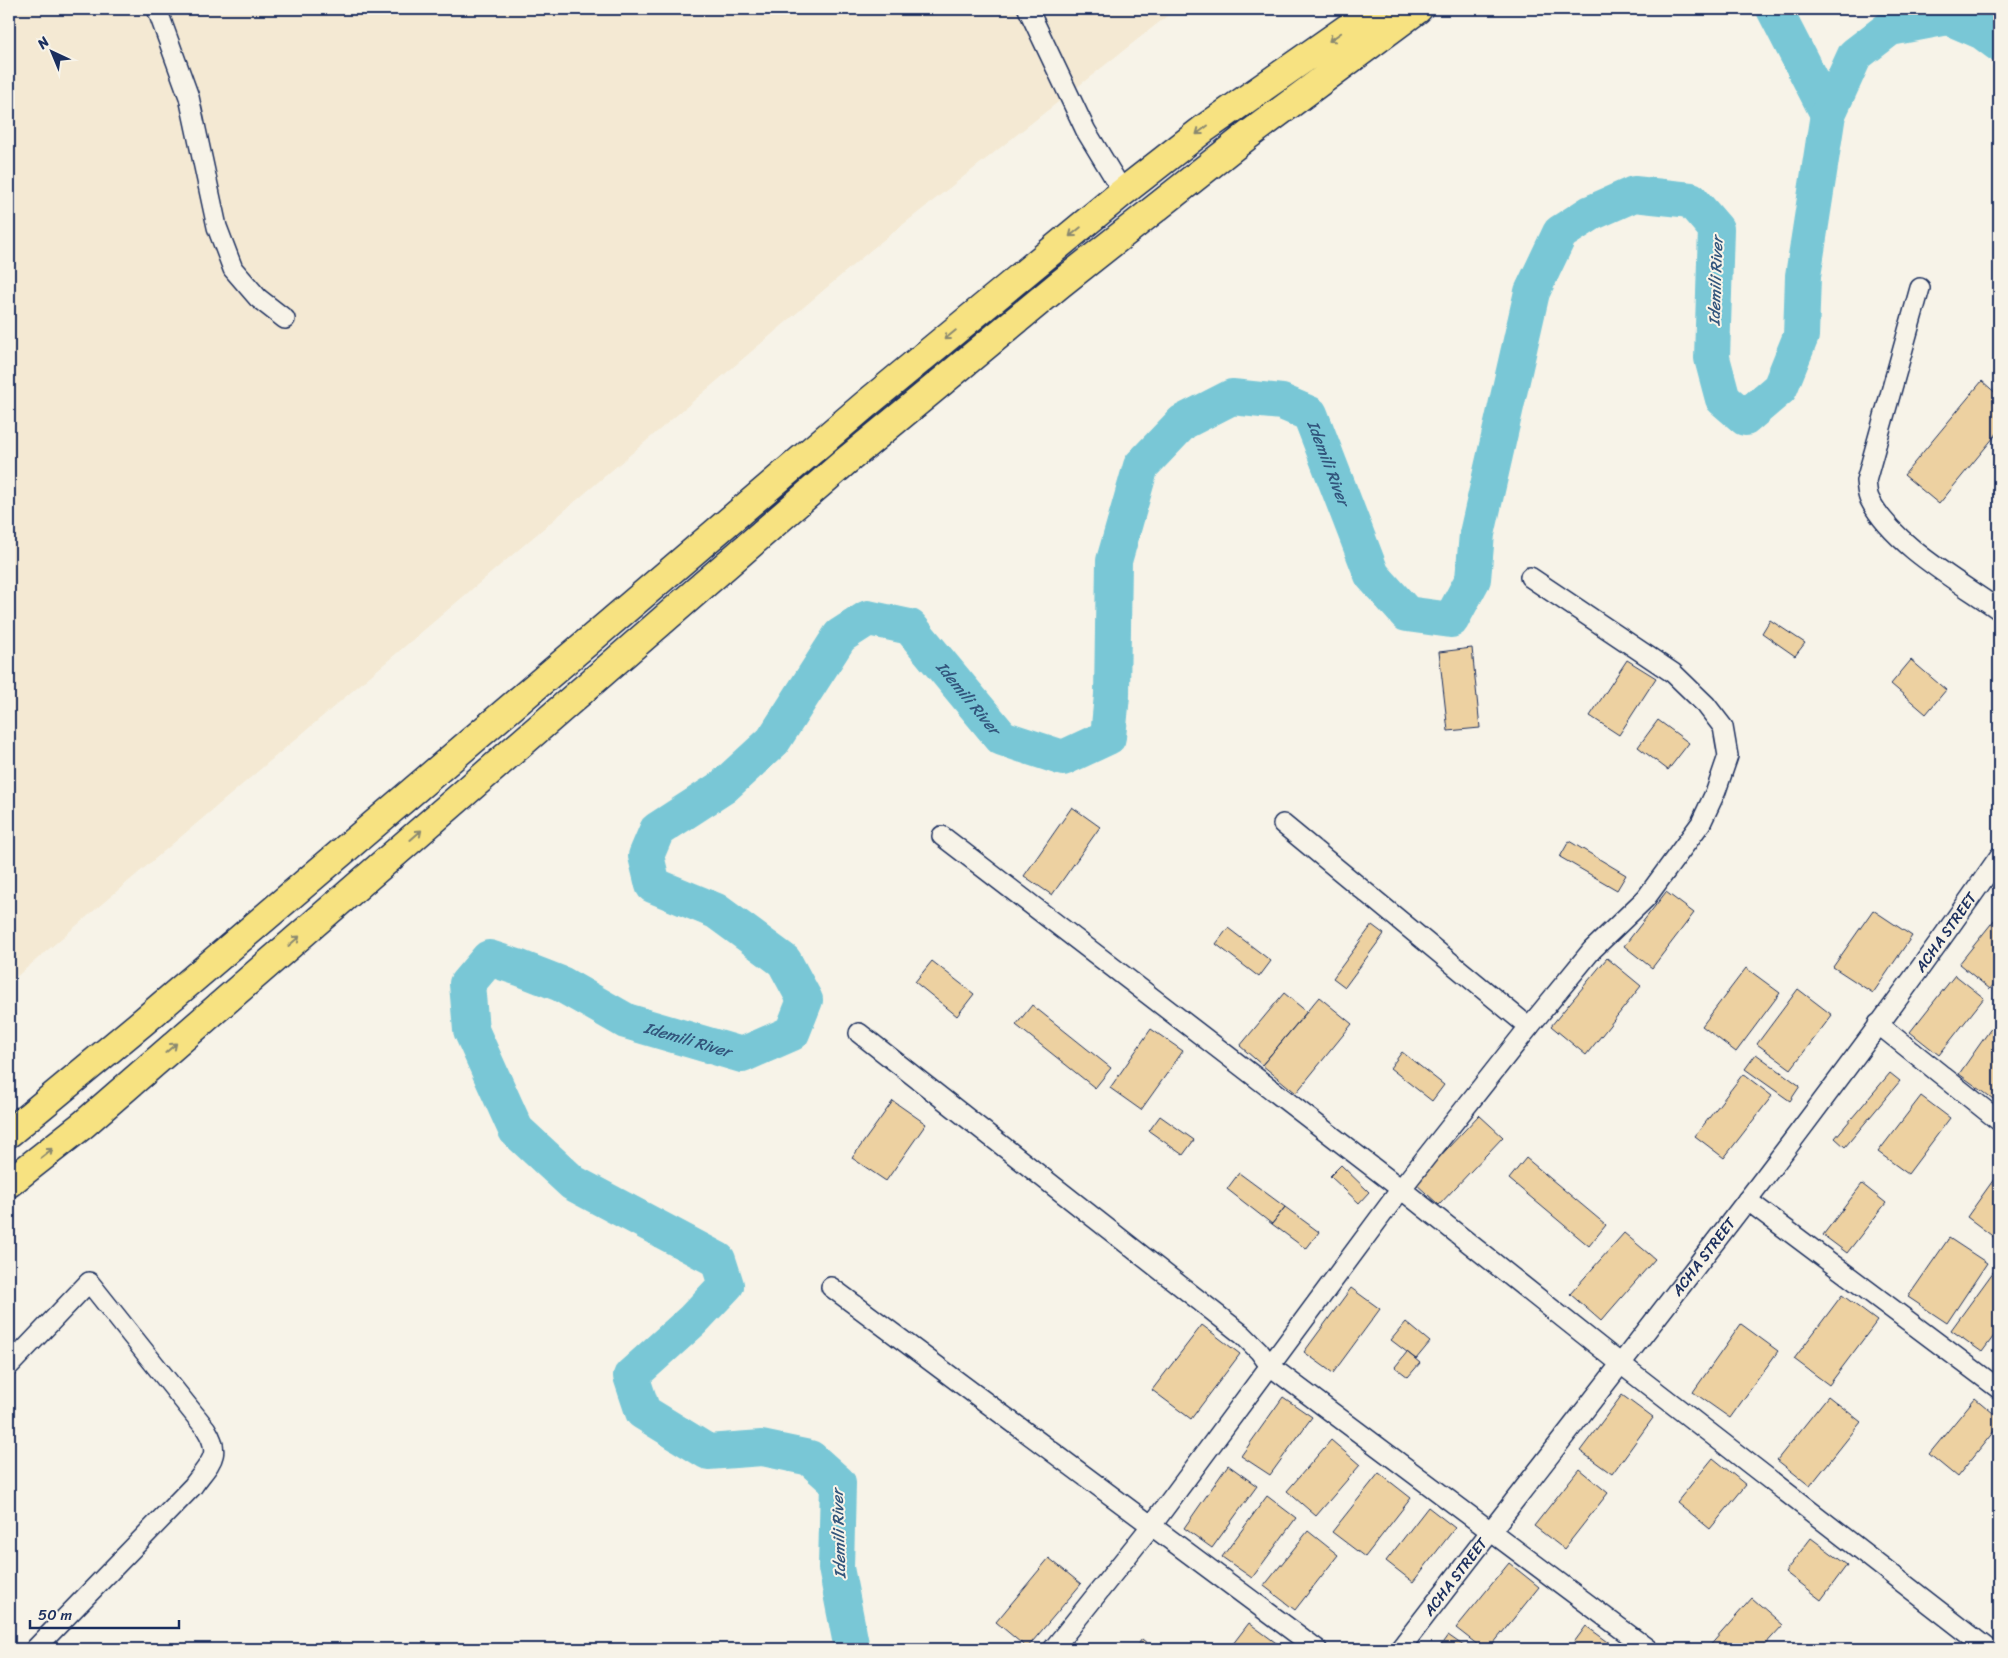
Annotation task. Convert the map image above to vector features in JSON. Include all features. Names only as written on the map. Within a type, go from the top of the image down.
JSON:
[{"type":"highway","points":[[9,1133],[865,405],[1123,192],[1205,128],[1375,9]]},
{"type":"highway","points":[[9,1183],[84,1124],[861,448],[1060,284],[1223,154],[1418,9]]},
{"type":"street","points":[[157,9],[189,97],[217,226],[233,269],[258,298],[285,319]]},
{"type":"street","points":[[1028,9],[1086,131],[1123,192]]},
{"type":"street","points":[[1920,288],[1866,481],[1869,498],[1882,519],[1905,543],[1999,610]]},
{"type":"street","points":[[1052,1649],[1152,1525],[1401,1189],[1592,950],[1646,898],[1701,823],[1716,790],[1728,756],[1723,727],[1706,705],[1673,673],[1530,577]]},
{"type":"street","points":[[1282,824],[1529,1028]]},
{"type":"street","points":[[942,836],[1401,1189],[1621,1364],[1988,1649]]},
{"type":"street","name":"ACHA STREET","points":[[1400,1649],[1746,1200],[1950,927],[1999,857]]},
{"type":"street","points":[[1878,1024],[1999,1121]]},
{"type":"street","points":[[859,1033],[1243,1335],[1259,1351],[1270,1366],[1648,1649]]},
{"type":"street","points":[[1746,1200],[1999,1388]]},
{"type":"street","points":[[9,1366],[89,1282],[206,1429],[214,1442],[214,1456],[193,1486],[35,1649]]},
{"type":"street","points":[[831,1287],[1317,1649]]},
{"type":"shaded area","points":[[9,9],[1176,9],[872,249],[9,983]]},
{"type":"building","points":[[1982,381],[1999,396],[1999,431],[1939,504],[1904,475]]},
{"type":"building","points":[[1770,620],[1805,643],[1795,656],[1762,633]]},
{"type":"building","points":[[1472,648],[1480,728],[1448,731],[1439,652]]},
{"type":"building","points":[[1627,660],[1656,678],[1619,735],[1590,716]]},
{"type":"building","points":[[1911,660],[1946,690],[1926,714],[1891,684]]},
{"type":"building","points":[[1658,720],[1689,743],[1668,770],[1638,747]]},
{"type":"building","points":[[1072,807],[1100,827],[1052,895],[1024,876]]},
{"type":"building","points":[[1569,841],[1626,875],[1617,890],[1560,857]]},
{"type":"building","points":[[1666,892],[1694,913],[1652,968],[1624,946]]},
{"type":"building","points":[[1873,910],[1912,936],[1873,993],[1833,967]]},
{"type":"building","points":[[1999,914],[1999,977],[1990,989],[1959,964]]},
{"type":"building","points":[[1372,925],[1384,934],[1345,987],[1333,978]]},
{"type":"building","points":[[1228,928],[1271,961],[1259,977],[1216,944]]},
{"type":"building","points":[[1607,958],[1641,986],[1586,1055],[1551,1026]]},
{"type":"building","points":[[932,961],[974,994],[957,1016],[915,982]]},
{"type":"building","points":[[1746,968],[1780,993],[1736,1052],[1702,1026]]},
{"type":"building","points":[[1955,975],[1984,998],[1939,1055],[1910,1032]]},
{"type":"building","points":[[1798,989],[1832,1015],[1791,1069],[1757,1044]]},
{"type":"building","points":[[1284,993],[1307,1012],[1262,1065],[1240,1046]]},
{"type":"building","points":[[1319,997],[1352,1024],[1296,1093],[1262,1065]]},
{"type":"building","points":[[1032,1005],[1111,1068],[1095,1088],[1016,1025]]},
{"type":"building","points":[[1999,1017],[1999,1096],[1996,1101],[1959,1074]]},
{"type":"building","points":[[1151,1029],[1183,1051],[1141,1110],[1110,1088]]},
{"type":"building","points":[[1402,1052],[1444,1085],[1432,1101],[1390,1068]]},
{"type":"building","points":[[1756,1054],[1800,1086],[1790,1101],[1745,1069]]},
{"type":"building","points":[[1890,1073],[1900,1081],[1845,1147],[1835,1138]]},
{"type":"building","points":[[1743,1074],[1772,1096],[1724,1158],[1695,1136]]},
{"type":"building","points":[[1921,1096],[1950,1118],[1908,1174],[1878,1152]]},
{"type":"building","points":[[893,1101],[926,1124],[886,1181],[852,1158]]},
{"type":"building","points":[[1479,1115],[1503,1137],[1439,1205],[1415,1183]]},
{"type":"building","points":[[1160,1116],[1194,1140],[1183,1155],[1149,1131]]},
{"type":"building","points":[[1526,1158],[1606,1225],[1589,1246],[1509,1179]]},
{"type":"building","points":[[1341,1165],[1369,1192],[1359,1203],[1330,1176]]},
{"type":"building","points":[[1999,1172],[1999,1232],[1995,1238],[1967,1217]]},
{"type":"building","points":[[1239,1173],[1285,1207],[1272,1224],[1227,1189]]},
{"type":"building","points":[[1862,1184],[1886,1203],[1847,1253],[1823,1235]]},
{"type":"building","points":[[1285,1207],[1319,1232],[1306,1249],[1272,1224]]},
{"type":"building","points":[[1624,1233],[1655,1259],[1601,1321],[1570,1294]]},
{"type":"building","points":[[1949,1238],[1987,1263],[1947,1323],[1908,1297]]},
{"type":"building","points":[[1999,1264],[1999,1329],[1982,1352],[1951,1330]]},
{"type":"building","points":[[1351,1288],[1380,1309],[1333,1373],[1304,1352]]},
{"type":"building","points":[[1842,1295],[1877,1321],[1829,1385],[1794,1359]]},
{"type":"building","points":[[1406,1322],[1430,1342],[1416,1359],[1391,1340]]},
{"type":"building","points":[[1741,1324],[1778,1351],[1730,1418],[1693,1392]]},
{"type":"building","points":[[1202,1325],[1240,1354],[1191,1419],[1152,1390]]},
{"type":"building","points":[[1407,1352],[1420,1363],[1408,1377],[1395,1367]]},
{"type":"building","points":[[1622,1395],[1653,1418],[1612,1474],[1580,1451]]},
{"type":"building","points":[[1828,1396],[1861,1422],[1810,1486],[1777,1460]]},
{"type":"building","points":[[1283,1397],[1312,1417],[1270,1475],[1241,1456]]},
{"type":"building","points":[[1975,1398],[1999,1418],[1999,1425],[1957,1477],[1929,1454]]},
{"type":"building","points":[[1331,1440],[1360,1465],[1316,1516],[1287,1491]]},
{"type":"building","points":[[1713,1458],[1746,1485],[1710,1529],[1677,1502]]},
{"type":"building","points":[[1228,1465],[1257,1486],[1212,1548],[1184,1528]]},
{"type":"building","points":[[1579,1469],[1608,1493],[1564,1549],[1534,1526]]},
{"type":"building","points":[[1379,1473],[1411,1498],[1365,1557],[1332,1532]]},
{"type":"building","points":[[1267,1496],[1296,1518],[1252,1578],[1222,1557]]},
{"type":"building","points":[[1428,1507],[1455,1528],[1413,1582],[1386,1561]]},
{"type":"building","points":[[1308,1531],[1338,1555],[1295,1610],[1264,1586]]},
{"type":"building","points":[[1811,1538],[1847,1565],[1821,1600],[1785,1572]]},
{"type":"building","points":[[1049,1558],[1081,1584],[1027,1648],[996,1622]]},
{"type":"building","points":[[1509,1563],[1539,1587],[1489,1649],[1483,1649],[1456,1628]]},
{"type":"building","points":[[1752,1598],[1783,1625],[1761,1649],[1707,1649]]},
{"type":"building","points":[[1249,1623],[1279,1645],[1276,1649],[1229,1649]]},
{"type":"building","points":[[1586,1626],[1618,1649],[1569,1649]]},
{"type":"building","points":[[1448,1635],[1468,1649],[1438,1649]]},
{"type":"building","points":[[1142,1639],[1154,1649],[1134,1649]]},
{"type":"waterway","points":[[1774,9],[1828,114]]},
{"type":"waterway","name":"Idemili River","points":[[852,1649],[836,1568],[838,1483],[810,1458],[762,1448],[708,1452],[643,1412],[631,1376],[693,1320],[726,1285],[718,1260],[573,1183],[516,1130],[471,1030],[467,984],[489,958],[561,984],[626,1021],[742,1055],[792,1033],[805,1000],[784,961],[716,911],[653,885],[646,856],[657,830],[723,787],[773,741],[840,636],[868,618],[910,627],[1002,738],[1063,758],[1108,737],[1112,695],[1114,561],[1141,466],[1183,422],[1232,397],[1282,402],[1310,414],[1372,575],[1407,614],[1451,620],[1473,579],[1477,534],[1532,292],[1560,233],[1591,213],[1634,194],[1691,200],[1716,229],[1712,358],[1723,399],[1745,418],[1780,388],[1801,336],[1803,276],[1828,114],[1855,55],[1890,28],[1948,17],[1983,32],[1999,44]]}]
